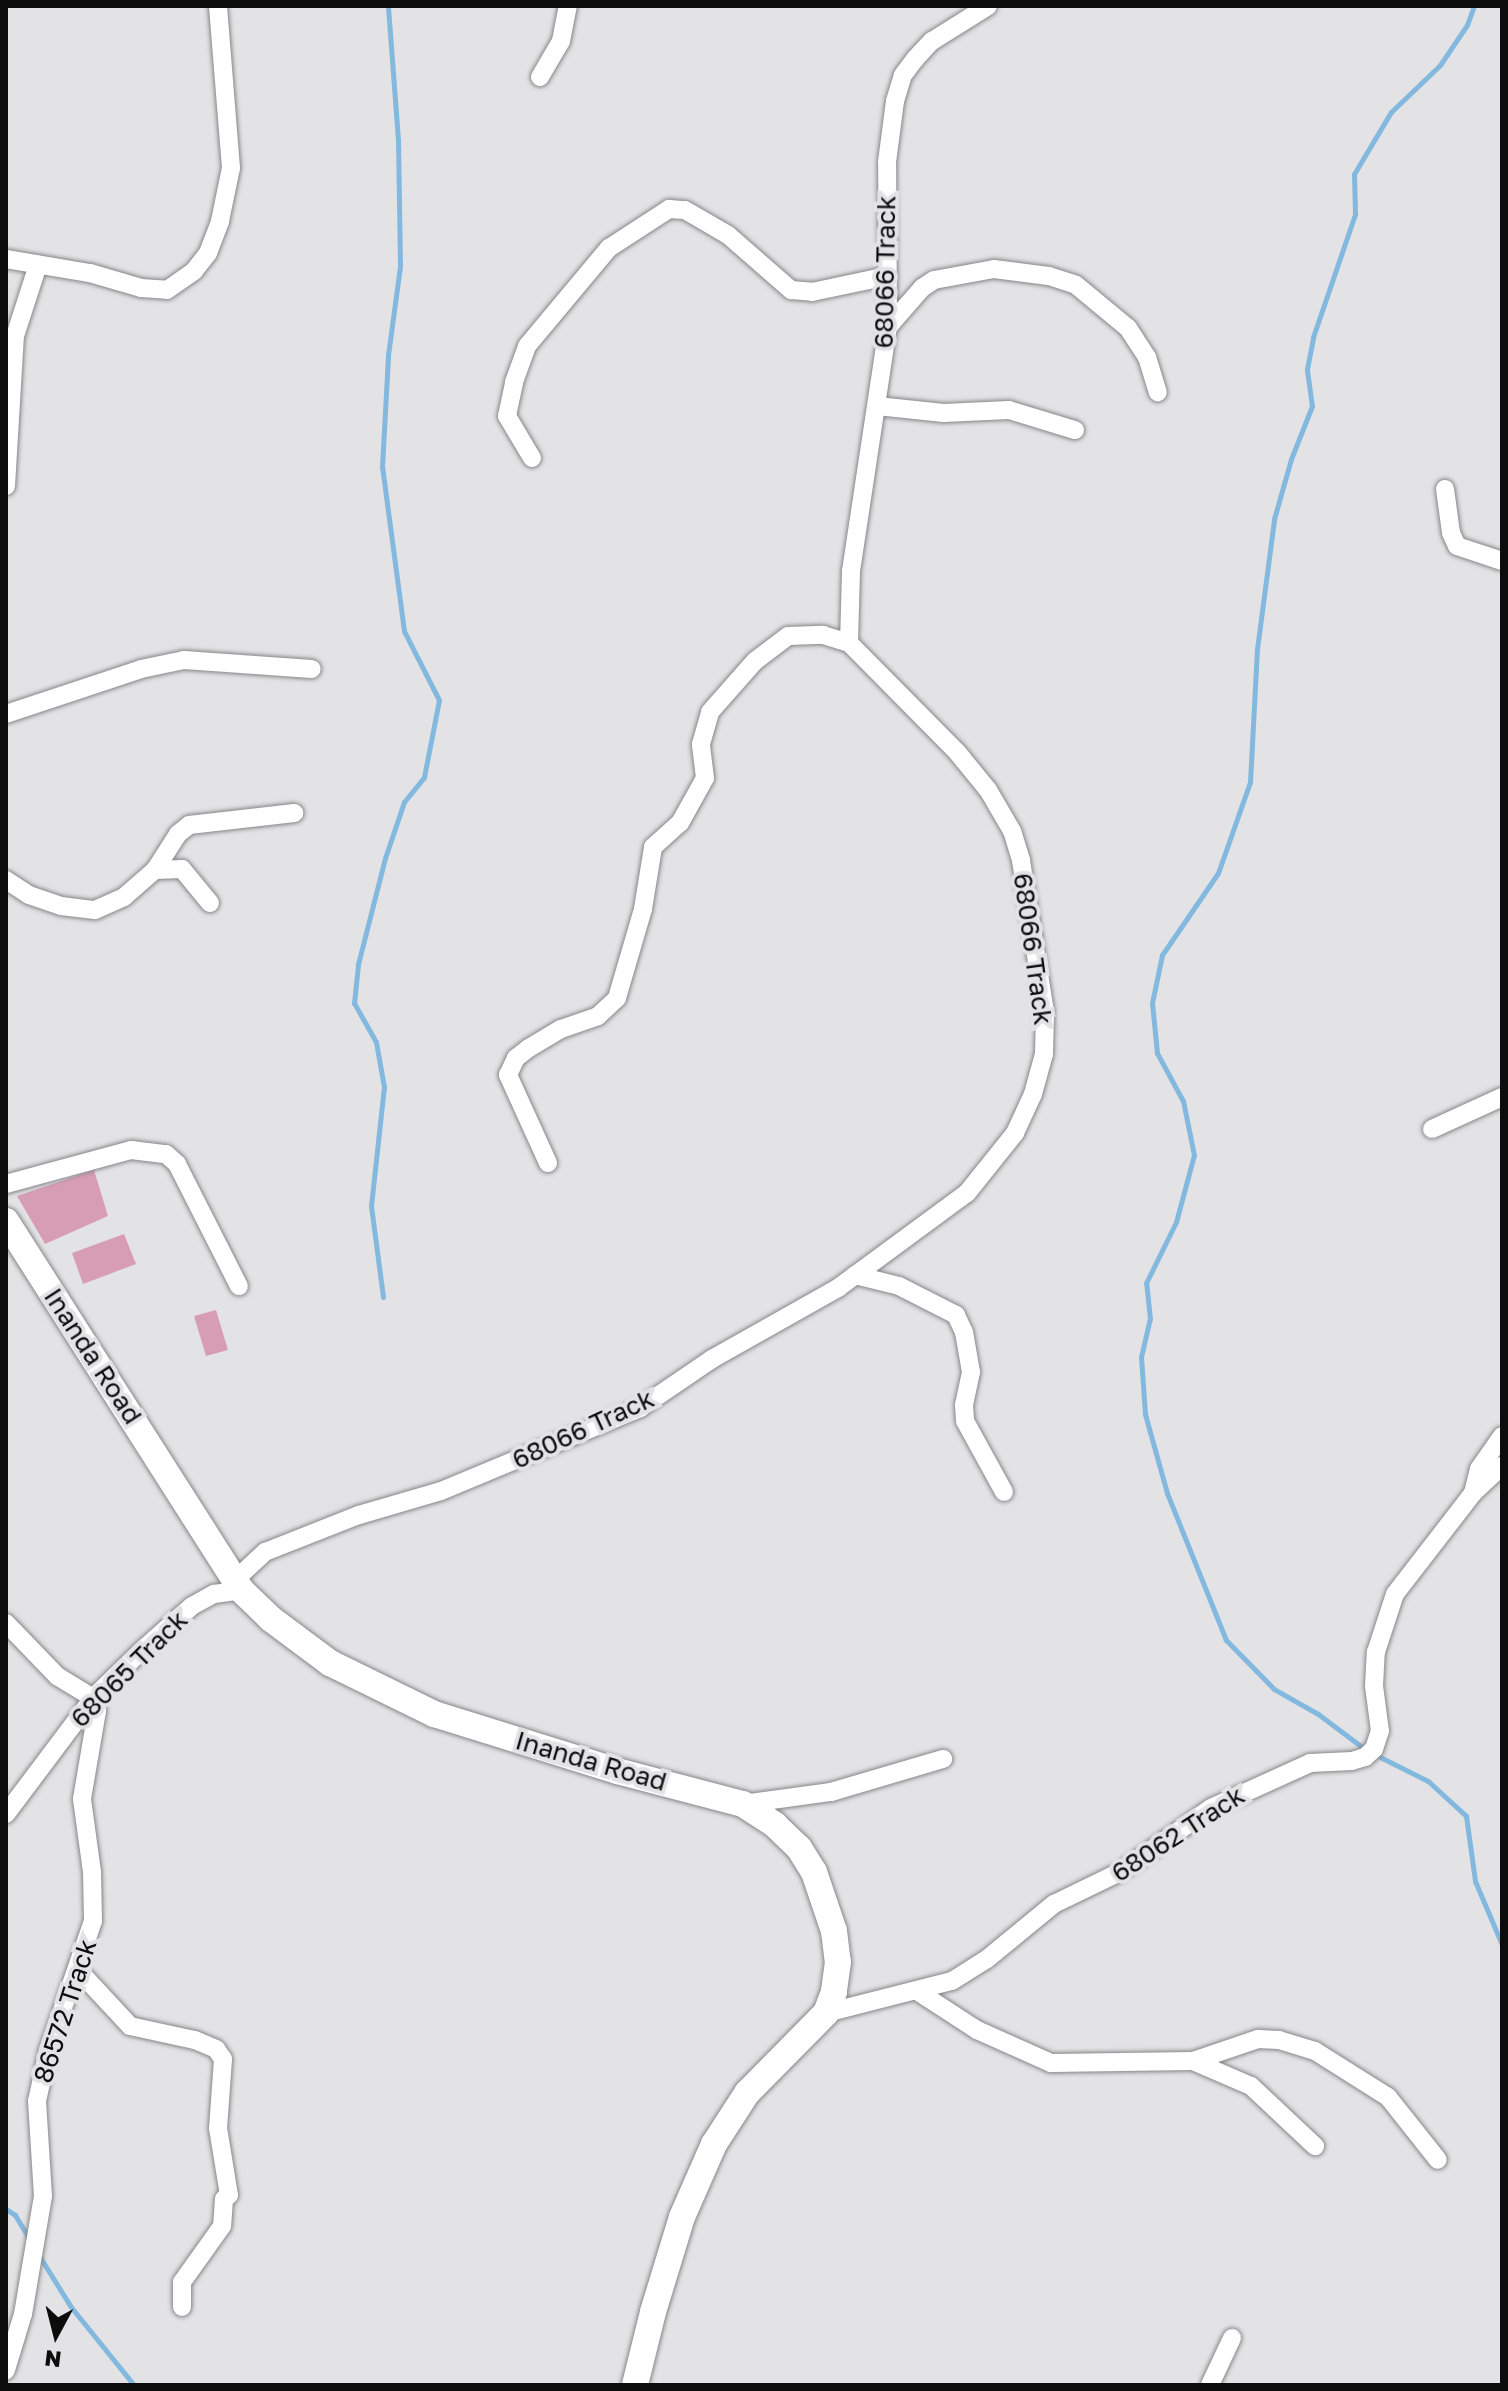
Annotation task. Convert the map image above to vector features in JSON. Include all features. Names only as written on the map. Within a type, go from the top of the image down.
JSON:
[{"type":"street","points":[[6,259],[90,273],[141,288],[167,290],[194,271],[208,253],[229,188],[229,126],[218,6]]},
{"type":"street","points":[[540,77],[561,41],[568,6]]},
{"type":"street","name":"68066 Track","points":[[239,1584],[265,1552],[359,1515],[441,1491],[633,1411],[712,1359],[855,1275],[967,1193],[1001,1154],[1033,1094],[1044,1054],[1045,1012],[1021,860],[1003,814],[957,752],[849,643],[851,571],[888,327],[888,150],[895,101],[903,75],[932,41],[988,6]]},
{"type":"street","points":[[532,458],[507,416],[517,370],[527,346],[609,248],[669,209],[685,210],[728,235],[791,290],[812,292],[888,276]]},
{"type":"street","points":[[6,486],[15,336],[38,265]]},
{"type":"street","points":[[888,327],[922,288],[934,280],[994,269],[1049,276],[1076,285],[1128,328],[1147,357],[1158,392]]},
{"type":"street","points":[[877,406],[944,413],[1009,410],[1075,430]]},
{"type":"street","points":[[1445,489],[1451,533],[1457,546],[1502,561]]},
{"type":"street","points":[[548,1163],[508,1075],[516,1058],[561,1029],[598,1016],[617,998],[643,909],[652,849],[680,823],[702,786],[703,734],[710,712],[755,661],[788,636],[823,635],[849,643]]},
{"type":"street","points":[[9,714],[123,675],[174,662],[223,661],[312,669]]},
{"type":"street","points":[[6,880],[29,895],[61,906],[95,910],[124,897],[155,870],[178,834],[189,825],[294,813]]},
{"type":"street","points":[[155,870],[182,869],[210,903]]},
{"type":"street","points":[[1432,1129],[1502,1097]]},
{"type":"street","points":[[6,1184],[102,1156],[142,1149],[160,1152],[172,1159],[212,1228],[239,1286]]},
{"type":"street","name":"Inanda Road","points":[[8,1226],[239,1584],[271,1619],[319,1656],[434,1714],[617,1771],[743,1804],[775,1825],[799,1848],[824,1897],[838,1962],[834,1992],[826,2013],[747,2093],[714,2144],[682,2217],[635,2385]]},
{"type":"street","points":[[855,1275],[899,1286],[956,1315],[964,1332],[971,1372],[965,1421],[1004,1492]]},
{"type":"street","points":[[1473,1493],[1479,1469],[1502,1436]]},
{"type":"street","name":"68062 Track","points":[[826,2013],[917,1991],[969,1972],[1039,1914],[1120,1872],[1211,1808],[1310,1763],[1358,1760],[1370,1753],[1380,1731],[1375,1667],[1385,1617],[1407,1575],[1473,1493],[1502,1466]]},
{"type":"street","name":"68065 Track","points":[[6,1814],[93,1698],[192,1606],[239,1584]]},
{"type":"street","points":[[6,1623],[57,1676],[93,1698]]},
{"type":"street","name":"86572 Track","points":[[6,2370],[23,2314],[42,2208],[44,2165],[38,2141],[37,2101],[48,2051],[93,1921],[92,1872],[82,1799],[97,1711],[93,1698]]},
{"type":"street","points":[[743,1804],[831,1792],[943,1759]]},
{"type":"street","points":[[78,1970],[130,2026],[195,2040],[216,2049],[223,2059],[218,2128],[229,2195],[224,2199],[224,2218],[217,2236],[182,2282],[182,2307]]},
{"type":"street","points":[[917,1991],[977,2030],[1051,2063],[1193,2061],[1258,2039],[1279,2040],[1315,2051],[1388,2097],[1438,2160]]},
{"type":"street","points":[[1193,2061],[1251,2086],[1315,2146]]},
{"type":"street","points":[[1210,2385],[1232,2338]]},
{"type":"shaded area","points":[[94,1170],[108,1216],[45,1244],[17,1196]]},
{"type":"shaded area","points":[[124,1234],[136,1264],[83,1284],[72,1253]]},
{"type":"shaded area","points":[[216,1310],[228,1350],[206,1356],[194,1316]]},
{"type":"waterway","points":[[383,1297],[371,1206],[384,1087],[376,1042],[354,1003],[358,964],[385,858],[404,802],[424,777],[439,700],[404,631],[382,467],[388,355],[400,266],[398,140],[388,6]]},
{"type":"waterway","points":[[1366,1750],[1318,1714],[1274,1689],[1226,1640],[1167,1493],[1145,1414],[1141,1357],[1150,1319],[1146,1283],[1176,1222],[1194,1155],[1183,1101],[1157,1053],[1152,1003],[1162,955],[1218,873],[1250,782],[1257,649],[1274,519],[1291,459],[1312,406],[1307,369],[1313,337],[1355,214],[1354,174],[1391,112],[1440,65],[1467,25],[1474,6]]},
{"type":"waterway","points":[[1380,1757],[1428,1781],[1466,1816],[1475,1881],[1502,1945]]},
{"type":"waterway","points":[[6,2209],[15,2215],[29,2238]]},
{"type":"waterway","points":[[38,2254],[71,2307],[134,2385]]}]
